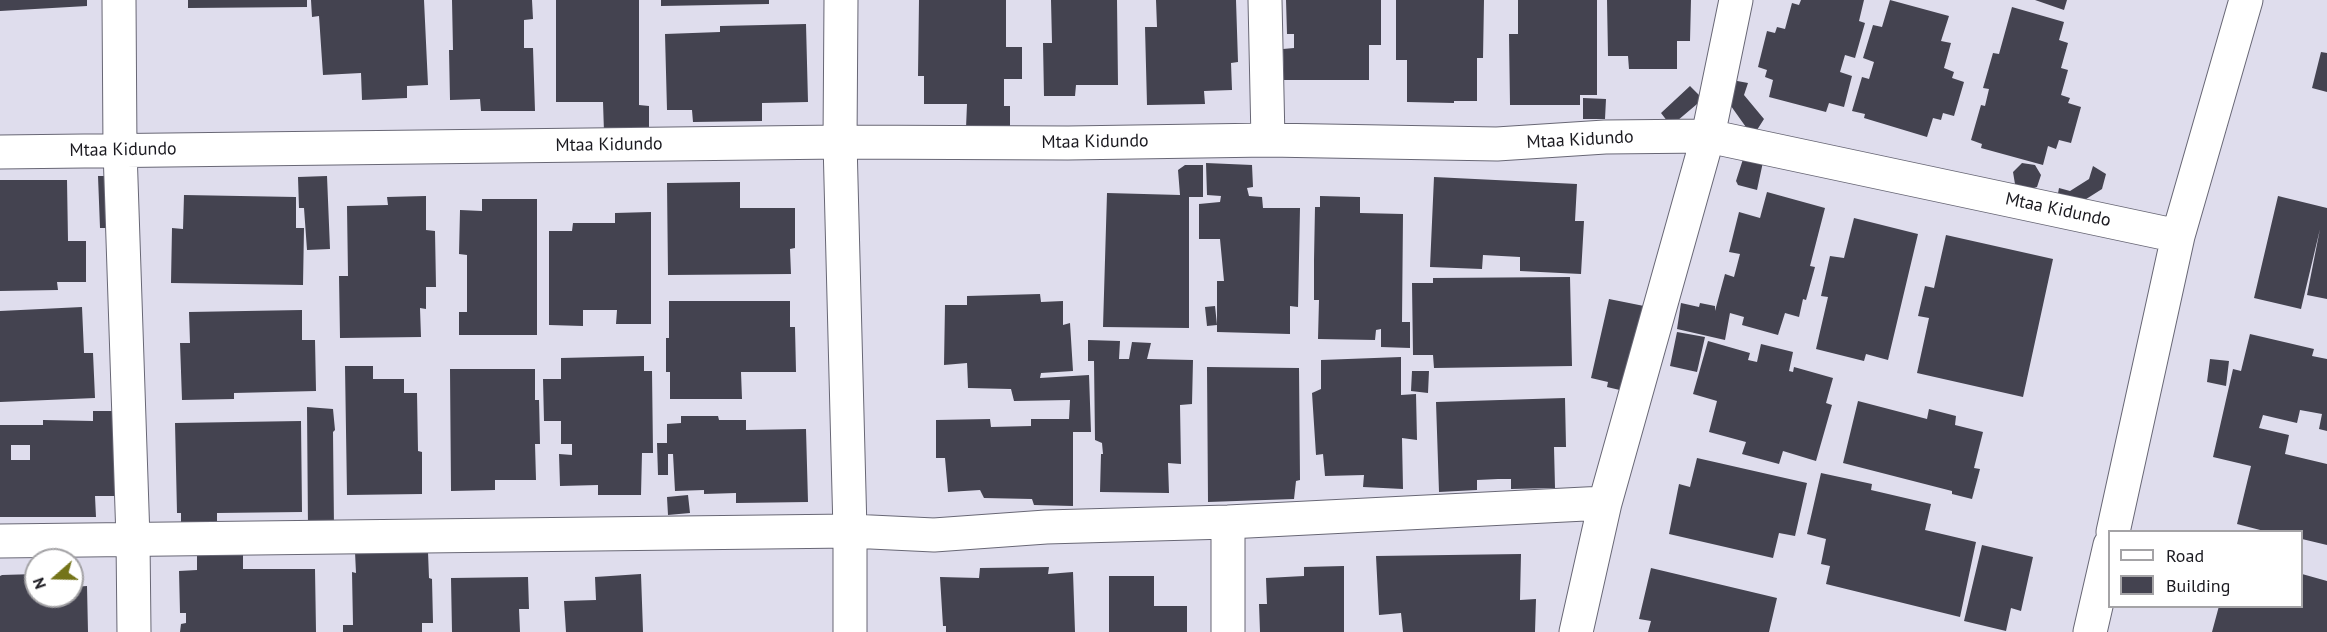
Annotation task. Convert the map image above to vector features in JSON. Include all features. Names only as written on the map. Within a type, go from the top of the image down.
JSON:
[{"type":"street","points":[[119,0],[120,150],[134,632]]},
{"type":"street","points":[[841,0],[840,142],[850,531],[850,632]]},
{"type":"street","points":[[1265,0],[1268,140]]},
{"type":"street","points":[[1576,632],[1605,503],[1708,136],[1736,0]]},
{"type":"street","points":[[2112,530],[2178,236],[2246,0]]},
{"type":"street","name":"Mtaa Kidundo","points":[[0,152],[840,142],[1068,143],[1268,140],[1497,144],[1605,137],[1708,136],[2178,236]]},
{"type":"street","points":[[0,541],[850,531],[934,535],[1046,526],[1228,522],[1605,503]]},
{"type":"street","points":[[1227,632],[1228,522]]},
{"type":"street","points":[[2090,632],[2108,550]]},
{"type":"building","points":[[0,0],[87,0],[87,6],[0,11]]},
{"type":"building","points":[[188,0],[307,0],[307,7],[188,8]]},
{"type":"building","points":[[311,0],[424,0],[428,85],[407,86],[407,98],[362,100],[361,73],[323,75],[319,16],[312,17]]},
{"type":"building","points":[[452,0],[532,0],[533,19],[524,20],[524,48],[533,48],[535,111],[481,111],[480,99],[450,100],[449,50],[453,50]]},
{"type":"building","points":[[556,0],[639,0],[639,105],[649,106],[649,133],[604,132],[603,102],[556,102]]},
{"type":"building","points":[[661,0],[769,0],[769,4],[661,6]]},
{"type":"building","points":[[919,0],[1006,0],[1006,47],[1022,47],[1022,79],[1004,79],[1004,106],[1010,106],[1010,129],[966,128],[967,104],[924,104],[924,76],[918,76]]},
{"type":"building","points":[[1051,0],[1117,0],[1118,85],[1076,85],[1075,96],[1044,96],[1043,43],[1052,43]]},
{"type":"building","points":[[1156,0],[1236,0],[1238,62],[1231,63],[1232,90],[1204,91],[1205,104],[1147,105],[1145,27],[1157,27]]},
{"type":"building","points":[[1286,0],[1381,0],[1381,45],[1369,45],[1369,80],[1284,80],[1283,49],[1294,48],[1294,34],[1287,34]]},
{"type":"building","points":[[1396,0],[1484,0],[1483,58],[1477,58],[1477,101],[1407,102],[1407,60],[1396,60]]},
{"type":"building","points":[[1518,0],[1597,0],[1597,95],[1580,95],[1580,105],[1510,105],[1509,34],[1518,34]]},
{"type":"building","points":[[1607,0],[1691,0],[1690,41],[1677,41],[1677,69],[1629,69],[1628,56],[1608,56]]},
{"type":"building","points":[[1801,0],[1864,0],[1859,21],[1865,23],[1855,58],[1845,55],[1840,72],[1852,76],[1844,107],[1829,103],[1826,112],[1769,97],[1773,80],[1765,77],[1767,70],[1758,67],[1767,31],[1775,33],[1777,27],[1785,29],[1792,3],[1799,5]]},
{"type":"building","points":[[1890,0],[1949,16],[1941,41],[1951,43],[1944,68],[1954,72],[1952,78],[1964,82],[1954,116],[1943,113],[1941,120],[1933,118],[1927,137],[1864,118],[1865,114],[1852,111],[1862,77],[1869,79],[1874,62],[1863,58],[1873,25],[1882,27]]},
{"type":"building","points":[[2035,0],[2067,0],[2064,10]]},
{"type":"building","points":[[2012,7],[2064,22],[2059,40],[2068,43],[2061,68],[2068,70],[2061,95],[2070,98],[2068,103],[2081,107],[2071,143],[2059,140],[2056,149],[2048,146],[2043,165],[1981,148],[1982,144],[1971,140],[1981,105],[1985,106],[1989,89],[1983,88],[1993,53],[1999,54]]},
{"type":"building","points":[[806,24],[808,102],[762,103],[762,121],[693,122],[692,110],[667,110],[665,34],[720,32],[720,26]]},
{"type":"building","points":[[2321,52],[2327,53],[2327,92],[2312,88]]},
{"type":"building","points":[[1732,80],[1748,83],[1744,95],[1764,119],[1757,130],[1748,130],[1726,99]]},
{"type":"building","points":[[1690,86],[1703,99],[1671,126],[1661,113]]},
{"type":"building","points":[[1583,98],[1606,99],[1605,119],[1583,119]]},
{"type":"building","points":[[1744,156],[1763,162],[1757,190],[1738,185],[1736,181]]},
{"type":"building","points":[[1206,163],[1252,165],[1253,187],[1247,188],[1249,196],[1262,197],[1263,208],[1300,208],[1298,307],[1290,306],[1290,334],[1217,332],[1217,281],[1224,281],[1220,239],[1199,239],[1199,204],[1220,202],[1221,196],[1207,195]]},
{"type":"building","points":[[2022,163],[2035,165],[2041,175],[2037,187],[2025,191],[2015,184],[2013,172]]},
{"type":"building","points":[[1185,165],[1203,165],[1203,197],[1189,197],[1189,328],[1103,327],[1107,193],[1180,195],[1178,170]]},
{"type":"building","points":[[2093,166],[2106,174],[2102,189],[2072,208],[2056,204],[2059,188],[2070,191],[2089,179]]},
{"type":"building","points":[[98,176],[116,176],[118,228],[100,228]]},
{"type":"building","points":[[327,176],[330,249],[307,250],[304,208],[299,208],[298,177]]},
{"type":"building","points":[[1434,177],[1577,184],[1575,221],[1584,221],[1581,274],[1520,271],[1520,257],[1483,255],[1482,269],[1430,267]]},
{"type":"building","points":[[0,180],[67,180],[68,241],[86,241],[86,282],[57,282],[58,290],[0,291]]},
{"type":"building","points":[[740,182],[740,208],[795,208],[795,248],[790,249],[791,274],[668,275],[667,183]]},
{"type":"building","points":[[1767,192],[1825,208],[1810,266],[1815,267],[1799,317],[1785,313],[1778,335],[1742,325],[1744,317],[1730,313],[1725,340],[1677,329],[1681,303],[1699,307],[1700,303],[1715,306],[1715,311],[1725,274],[1734,277],[1740,254],[1729,252],[1739,212],[1760,218]]},
{"type":"building","points":[[184,195],[296,197],[296,228],[304,228],[303,285],[171,283],[172,228],[183,229]]},
{"type":"building","points":[[426,196],[426,230],[435,231],[436,287],[426,287],[426,309],[420,308],[421,337],[340,338],[339,276],[348,276],[347,206],[388,205],[387,197]]},
{"type":"building","points":[[1320,196],[1360,197],[1360,213],[1403,214],[1402,322],[1410,322],[1410,348],[1381,347],[1381,329],[1376,330],[1375,340],[1318,339],[1319,300],[1314,300],[1314,260],[1315,207],[1320,207]]},
{"type":"building","points":[[2278,196],[2327,208],[2327,299],[2307,295],[2320,229],[2301,309],[2254,298]]},
{"type":"building","points":[[482,199],[537,199],[537,335],[459,335],[459,312],[467,312],[467,255],[459,254],[460,210],[482,211]]},
{"type":"building","points":[[651,212],[651,324],[616,324],[617,310],[583,310],[583,326],[549,325],[549,231],[572,231],[573,223],[615,223],[615,213]]},
{"type":"building","points":[[1854,218],[1918,234],[1888,360],[1866,354],[1864,361],[1816,349],[1828,297],[1821,296],[1830,256],[1844,258]]},
{"type":"building","points":[[1946,235],[2053,259],[2023,397],[1917,373],[1929,318],[1918,316],[1925,286],[1934,288]]},
{"type":"building","points":[[1570,277],[1572,366],[1434,368],[1433,355],[1413,355],[1412,283],[1433,283],[1433,278]]},
{"type":"building","points":[[1040,294],[1041,302],[1063,301],[1063,325],[1070,323],[1073,371],[1041,373],[1040,378],[1089,375],[1091,432],[1073,432],[1073,506],[1034,505],[1032,499],[984,498],[980,490],[948,492],[945,458],[936,458],[936,420],[990,419],[991,427],[1031,426],[1031,419],[1069,419],[1070,400],[1014,401],[1011,389],[968,388],[967,363],[944,365],[945,305],[967,305],[967,296]]},
{"type":"building","points":[[1609,299],[1644,306],[1624,391],[1607,387],[1608,382],[1591,378]]},
{"type":"building","points":[[669,301],[790,301],[790,327],[795,327],[796,372],[741,372],[742,399],[670,399],[670,372],[666,372]]},
{"type":"building","points":[[1215,306],[1217,325],[1207,326],[1205,307]]},
{"type":"building","points":[[82,307],[84,353],[93,353],[95,398],[0,402],[0,311]]},
{"type":"building","points":[[302,310],[302,340],[315,340],[316,391],[234,393],[234,399],[182,400],[180,343],[190,343],[189,312]]},
{"type":"building","points":[[1677,332],[1705,337],[1697,372],[1670,366]]},
{"type":"building","points":[[2250,334],[2314,349],[2312,356],[2327,359],[2327,431],[2319,429],[2322,414],[2300,410],[2297,423],[2263,415],[2259,428],[2289,435],[2285,454],[2327,464],[2327,545],[2303,539],[2303,530],[2260,530],[2237,524],[2251,466],[2213,457],[2233,369],[2241,371]]},
{"type":"building","points":[[1088,340],[1120,341],[1119,359],[1129,359],[1132,342],[1151,343],[1147,359],[1193,360],[1192,404],[1180,405],[1181,464],[1168,463],[1169,493],[1100,492],[1101,454],[1103,454],[1102,443],[1095,440],[1094,361],[1088,361]]},
{"type":"building","points":[[1708,341],[1750,353],[1748,360],[1757,362],[1761,344],[1793,352],[1789,371],[1793,372],[1794,367],[1833,378],[1826,403],[1832,405],[1816,461],[1783,451],[1779,464],[1742,454],[1746,442],[1709,432],[1717,401],[1693,394]]},
{"type":"building","points":[[644,356],[644,371],[652,371],[653,453],[642,453],[641,495],[598,495],[598,485],[560,486],[559,454],[572,455],[572,444],[561,444],[561,421],[544,421],[543,379],[561,379],[561,358]]},
{"type":"building","points":[[1401,357],[1401,395],[1416,394],[1417,440],[1402,438],[1403,489],[1363,487],[1364,475],[1325,476],[1323,454],[1316,455],[1312,393],[1321,389],[1321,360]]},
{"type":"building","points":[[2210,359],[2229,361],[2226,386],[2207,382]]},
{"type":"building","points":[[345,366],[373,366],[373,379],[404,379],[404,393],[417,393],[418,451],[422,452],[422,494],[347,495]]},
{"type":"building","points":[[1207,367],[1299,368],[1300,480],[1296,481],[1294,499],[1208,502]]},
{"type":"building","points":[[450,369],[535,369],[535,400],[539,400],[540,444],[535,444],[536,480],[495,480],[495,490],[451,491]]},
{"type":"building","points":[[1412,371],[1429,371],[1428,393],[1411,391]]},
{"type":"building","points":[[1565,398],[1566,447],[1554,447],[1555,488],[1511,489],[1511,479],[1498,479],[1477,480],[1477,490],[1439,492],[1436,402]]},
{"type":"building","points":[[1858,401],[1927,419],[1929,409],[1956,416],[1955,425],[1983,432],[1974,468],[1980,469],[1972,499],[1952,494],[1952,491],[1843,463]]},
{"type":"building","points":[[307,407],[333,409],[335,430],[333,432],[334,528],[308,528]]},
{"type":"building","points":[[93,411],[119,411],[120,496],[95,496],[96,517],[0,517],[0,425],[43,425],[43,420],[93,421]],"holes":[[[11,445],[30,445],[30,460],[11,460]]]},
{"type":"building","points":[[681,416],[718,416],[719,420],[746,420],[746,430],[806,429],[808,502],[736,503],[736,493],[704,494],[704,490],[675,491],[673,454],[668,454],[668,475],[658,475],[657,443],[667,443],[667,424],[681,423]]},
{"type":"building","points":[[301,421],[302,512],[217,513],[217,528],[181,529],[181,513],[177,513],[175,423]]},
{"type":"building","points":[[1697,458],[1807,483],[1795,536],[1779,533],[1773,558],[1669,534],[1679,484],[1690,487]]},
{"type":"building","points":[[1821,473],[1872,484],[1871,490],[1931,504],[1925,530],[1976,542],[1960,617],[1826,584],[1830,566],[1821,564],[1826,539],[1807,534]]},
{"type":"building","points":[[688,495],[690,513],[668,515],[667,497]]},
{"type":"building","points":[[1982,545],[2033,557],[2021,611],[2011,608],[2006,631],[1964,621]]},
{"type":"building","points":[[355,552],[428,552],[429,578],[432,579],[433,623],[422,623],[422,632],[343,632],[343,625],[353,625],[352,572],[356,573]]},
{"type":"building","points":[[197,553],[243,553],[243,569],[315,569],[316,632],[180,632],[181,624],[186,623],[186,613],[180,613],[179,571],[197,570]]},
{"type":"building","points":[[1521,554],[1520,600],[1536,599],[1535,632],[1403,632],[1401,613],[1379,615],[1376,556]]},
{"type":"building","points":[[1344,566],[1344,632],[1260,632],[1259,604],[1267,604],[1266,578],[1304,576],[1304,567]]},
{"type":"building","points":[[1049,567],[1048,574],[1073,572],[1075,632],[946,632],[946,626],[943,626],[940,577],[979,578],[980,568]]},
{"type":"building","points":[[1651,568],[1777,598],[1769,632],[1648,632],[1651,621],[1639,619]]},
{"type":"building","points":[[24,574],[24,608],[84,608],[84,586],[87,586],[88,632],[0,632],[0,576]]},
{"type":"building","points":[[641,574],[643,632],[566,632],[564,601],[596,600],[595,577]]},
{"type":"building","points":[[2303,574],[2327,581],[2327,632],[2212,632],[2218,608],[2303,608]]},
{"type":"building","points":[[1109,576],[1154,576],[1154,606],[1187,606],[1187,632],[1109,632]]},
{"type":"building","points":[[528,577],[529,609],[519,609],[520,632],[452,632],[451,578]]}]
